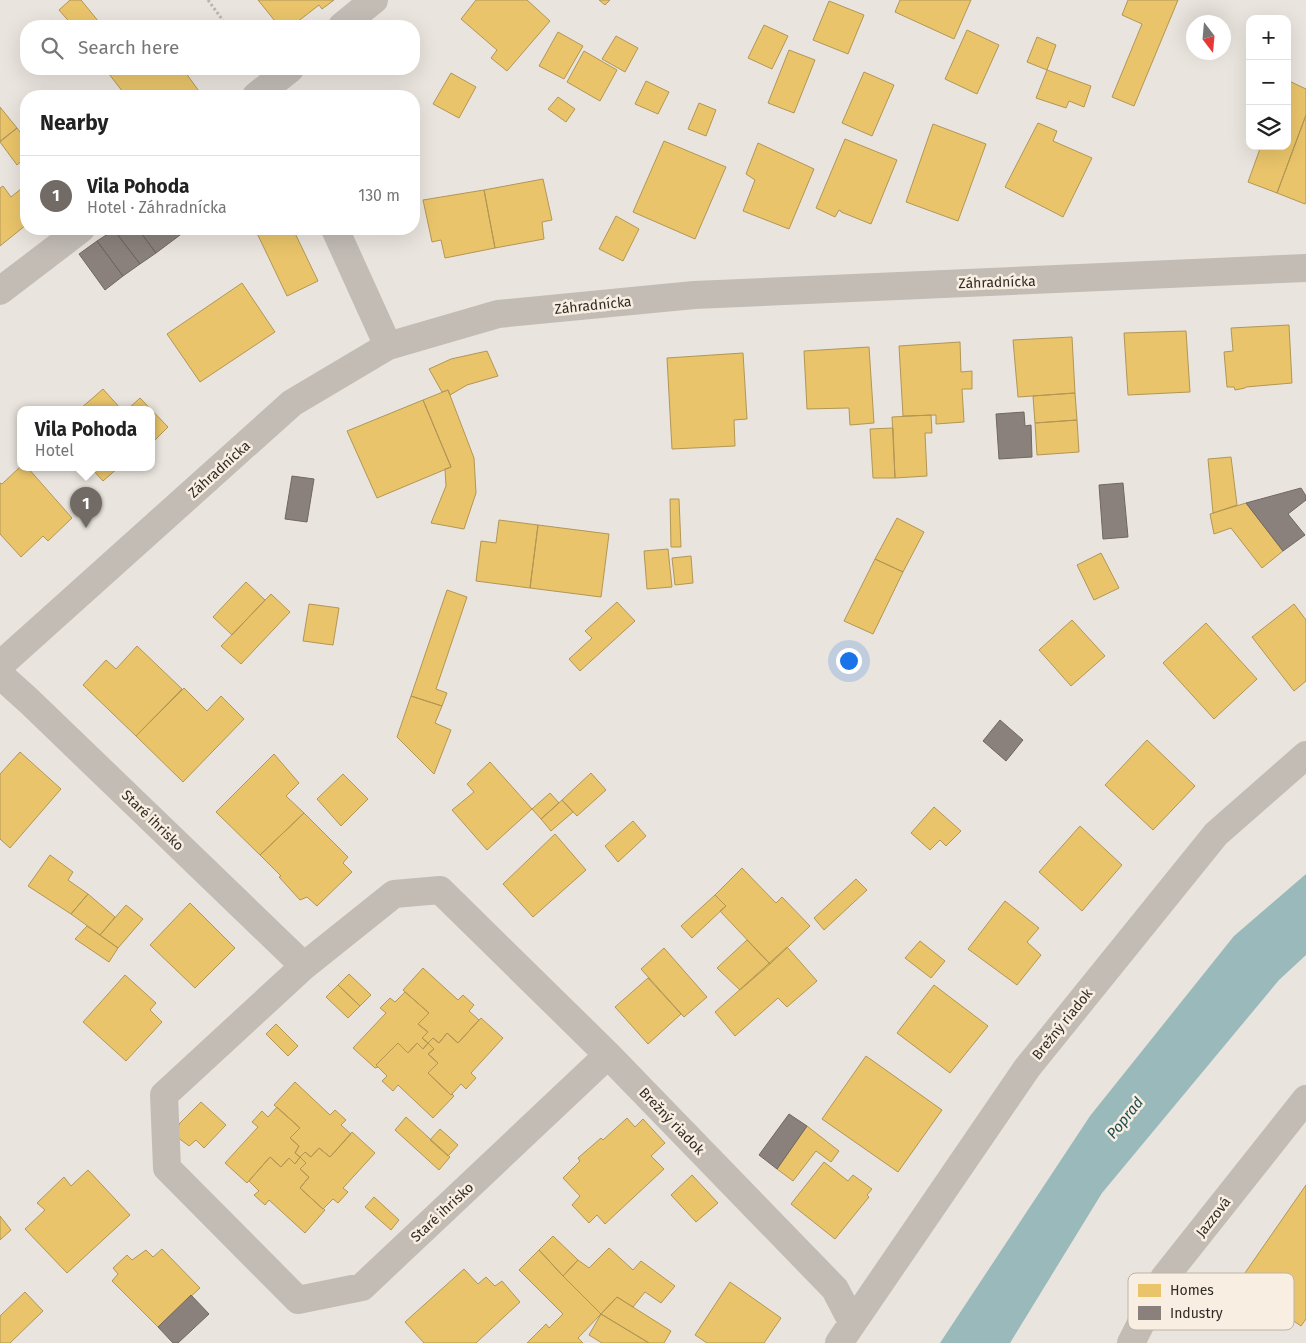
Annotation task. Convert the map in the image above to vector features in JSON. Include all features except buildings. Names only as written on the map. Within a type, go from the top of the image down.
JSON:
[{"type":"street","points":[[349,20],[374,0]]},
{"type":"street","points":[[0,290],[73,235]]},
{"type":"street","points":[[338,235],[388,346]]},
{"type":"street","name":"Záhradnícka","points":[[0,665],[292,403],[388,346],[498,314],[694,295],[1306,268]]},
{"type":"street","name":"Staré ihrisko","points":[[0,675],[304,966]]},
{"type":"street","name":"Brežný riadok","points":[[846,1333],[1027,1068],[1216,834],[1306,755]]},
{"type":"street","name":"Staré ihrisko","points":[[440,890],[608,1055],[362,1287],[298,1300],[166,1168],[164,1094],[304,966],[394,894],[440,890]]},
{"type":"street","name":"Brežný riadok","points":[[608,1055],[835,1289],[846,1333]]},
{"type":"street","name":"Jazzová","points":[[1168,1273],[1306,1099]]},
{"type":"street","name":"Jazzová","points":[[1132,1343],[1138,1330]]},
{"type":"path","points":[[208,0],[223,20]]},
{"type":"water","name":"Poprad","points":[[1306,874],[1306,955],[1279,980],[1102,1193],[1010,1343],[940,1343],[1090,1116],[1234,936]]},
{"type":"place","name":"Vila Pohoda","points":[[86,528]]}]
